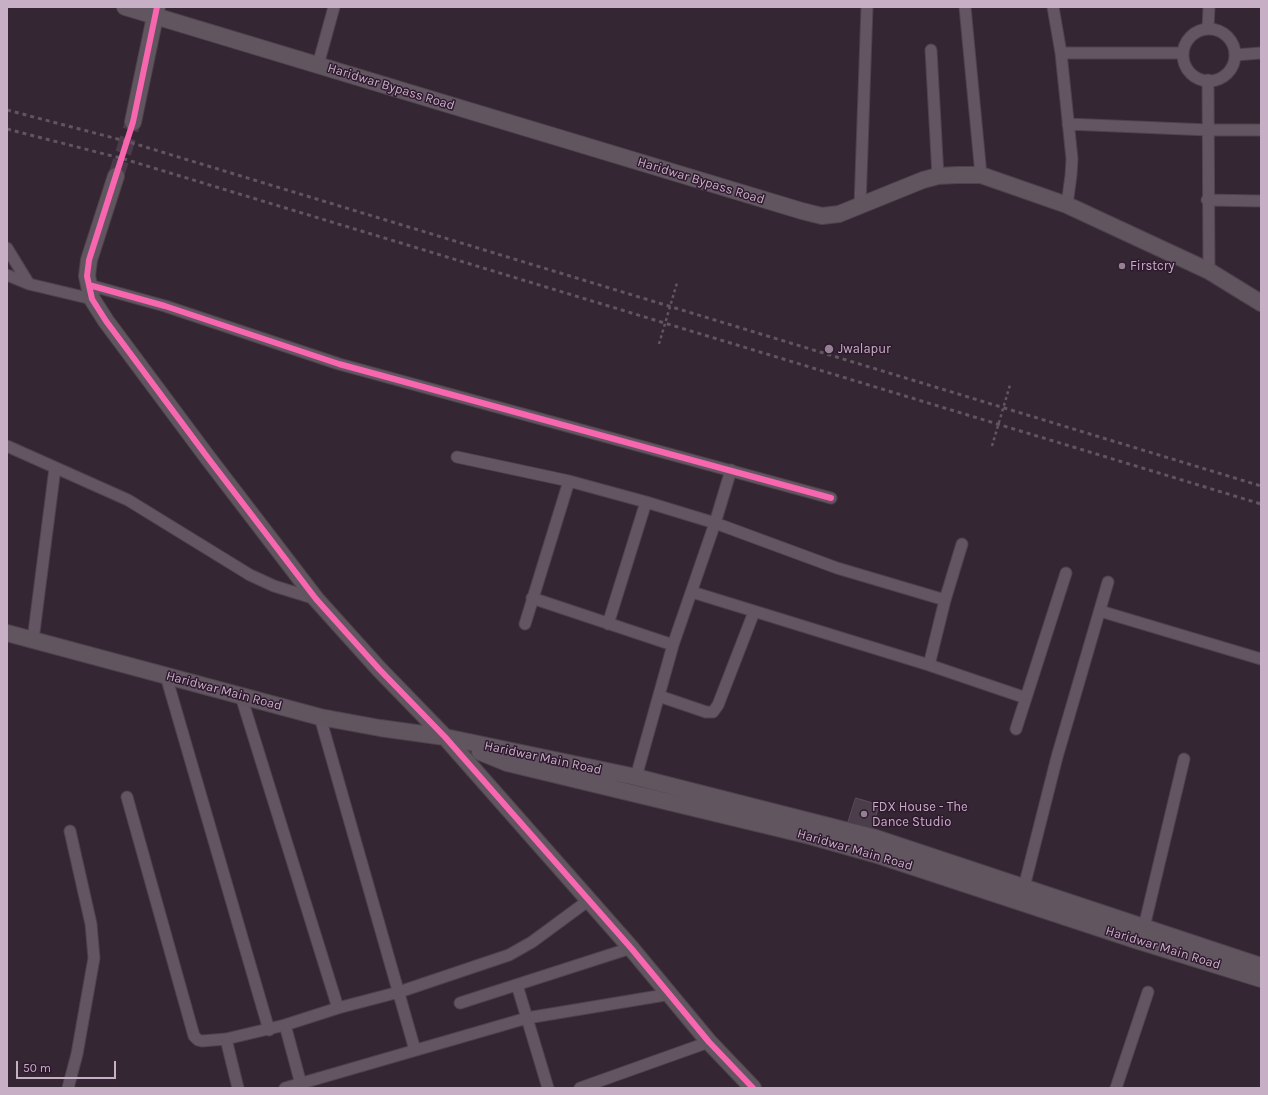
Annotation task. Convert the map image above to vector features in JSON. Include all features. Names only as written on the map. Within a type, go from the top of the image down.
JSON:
[{"type":"main road","name":"Haridwar Bypass Road","points":[[126,7],[157,11],[318,65],[822,216],[839,214],[923,180],[938,176],[981,175],[1067,205],[1209,271],[1261,303]]},
{"type":"main road","points":[[133,122],[157,11]]},
{"type":"main road","points":[[116,176],[89,260],[87,276],[91,292],[106,321],[316,599],[379,669],[445,737],[671,994],[709,1042],[753,1088]]},
{"type":"main road","name":"Haridwar Main Road","points":[[7,633],[320,717],[380,728],[445,737],[636,777],[876,838],[1261,966]]},
{"type":"main road","name":"Haridwar Main Road","points":[[445,737],[507,763],[810,836],[874,854],[1135,940],[1261,979]]},
{"type":"street","points":[[318,65],[334,7]]},
{"type":"street","points":[[860,206],[867,7]]},
{"type":"street","points":[[965,7],[981,175]]},
{"type":"street","points":[[1053,7],[1061,53],[1072,167],[1067,205]]},
{"type":"street","points":[[1208,29],[1209,7]]},
{"type":"street","points":[[1208,29],[1217,30],[1227,37],[1234,47],[1235,55],[1233,63],[1226,73],[1216,79],[1208,80],[1193,75],[1186,65],[1183,53],[1185,45],[1194,33],[1208,29]]},
{"type":"street","points":[[931,50],[938,176]]},
{"type":"street","points":[[1061,53],[1183,53]]},
{"type":"street","points":[[1235,55],[1261,53]]},
{"type":"street","points":[[1208,80],[1209,271]]},
{"type":"street","points":[[1068,124],[1208,130],[1261,130]]},
{"type":"street","points":[[1208,200],[1261,201]]},
{"type":"street","points":[[7,248],[29,284]]},
{"type":"street","points":[[7,275],[29,284],[91,292],[164,306],[339,364],[831,498]]},
{"type":"street","points":[[7,446],[128,500],[250,575],[274,586],[316,599]]},
{"type":"street","points":[[457,457],[569,481],[646,502],[715,523],[837,568],[945,600]]},
{"type":"street","points":[[33,640],[55,468]]},
{"type":"street","points":[[636,777],[673,645],[715,523],[731,470]]},
{"type":"street","points":[[524,624],[569,481]]},
{"type":"street","points":[[608,624],[646,502]]},
{"type":"street","points":[[929,666],[945,600],[962,544]]},
{"type":"street","points":[[1016,729],[1066,572]]},
{"type":"street","points":[[1024,887],[1057,757],[1108,582]]},
{"type":"street","points":[[692,592],[1026,698]]},
{"type":"street","points":[[532,598],[673,645]]},
{"type":"street","points":[[1100,611],[1261,659]]},
{"type":"street","points":[[658,696],[706,712],[713,712],[718,705],[754,612]]},
{"type":"street","points":[[166,676],[269,1030]]},
{"type":"street","points":[[241,696],[338,1008]]},
{"type":"street","points":[[320,717],[415,1050]]},
{"type":"street","points":[[1144,927],[1184,758]]},
{"type":"street","points":[[128,797],[194,1036],[198,1040],[202,1041],[226,1039],[269,1030],[338,1008],[399,992],[509,955],[532,942],[589,900]]},
{"type":"street","points":[[68,1088],[77,1054],[94,958],[91,924],[70,831]]},
{"type":"street","points":[[460,1003],[631,948]]},
{"type":"street","points":[[518,985],[548,1088]]},
{"type":"street","points":[[1116,1088],[1148,992]]},
{"type":"street","points":[[285,1088],[301,1086],[415,1050],[527,1018],[671,994]]},
{"type":"street","points":[[285,1025],[301,1086]]},
{"type":"street","points":[[226,1039],[238,1088]]},
{"type":"street","points":[[580,1088],[709,1042]]},
{"type":"path","points":[[659,344],[677,282]]},
{"type":"path","points":[[992,446],[1010,386]]},
{"type":"building","name":"FDX House - The Dance Studio","points":[[856,798],[879,805],[872,830],[848,823]]},
{"type":"tunnel","points":[[116,176],[133,122]]},
{"type":"railway","points":[[7,110],[129,142],[1261,486]]},
{"type":"railway","points":[[7,129],[124,159],[1261,504]]},
{"type":"cycle path","points":[[157,7],[133,122],[89,260],[87,276],[92,299],[106,321],[208,458],[316,599],[379,669],[445,737],[631,948],[709,1042],[753,1088]]},
{"type":"cycle path","points":[[89,285],[165,306],[339,364],[831,498]]},
{"type":"place","name":"Firstcry","points":[[1122,266]]},
{"type":"place","name":"Jwalapur","points":[[829,349]]},
{"type":"place","name":"FDX House - The Dance Studio","points":[[864,814]]}]
